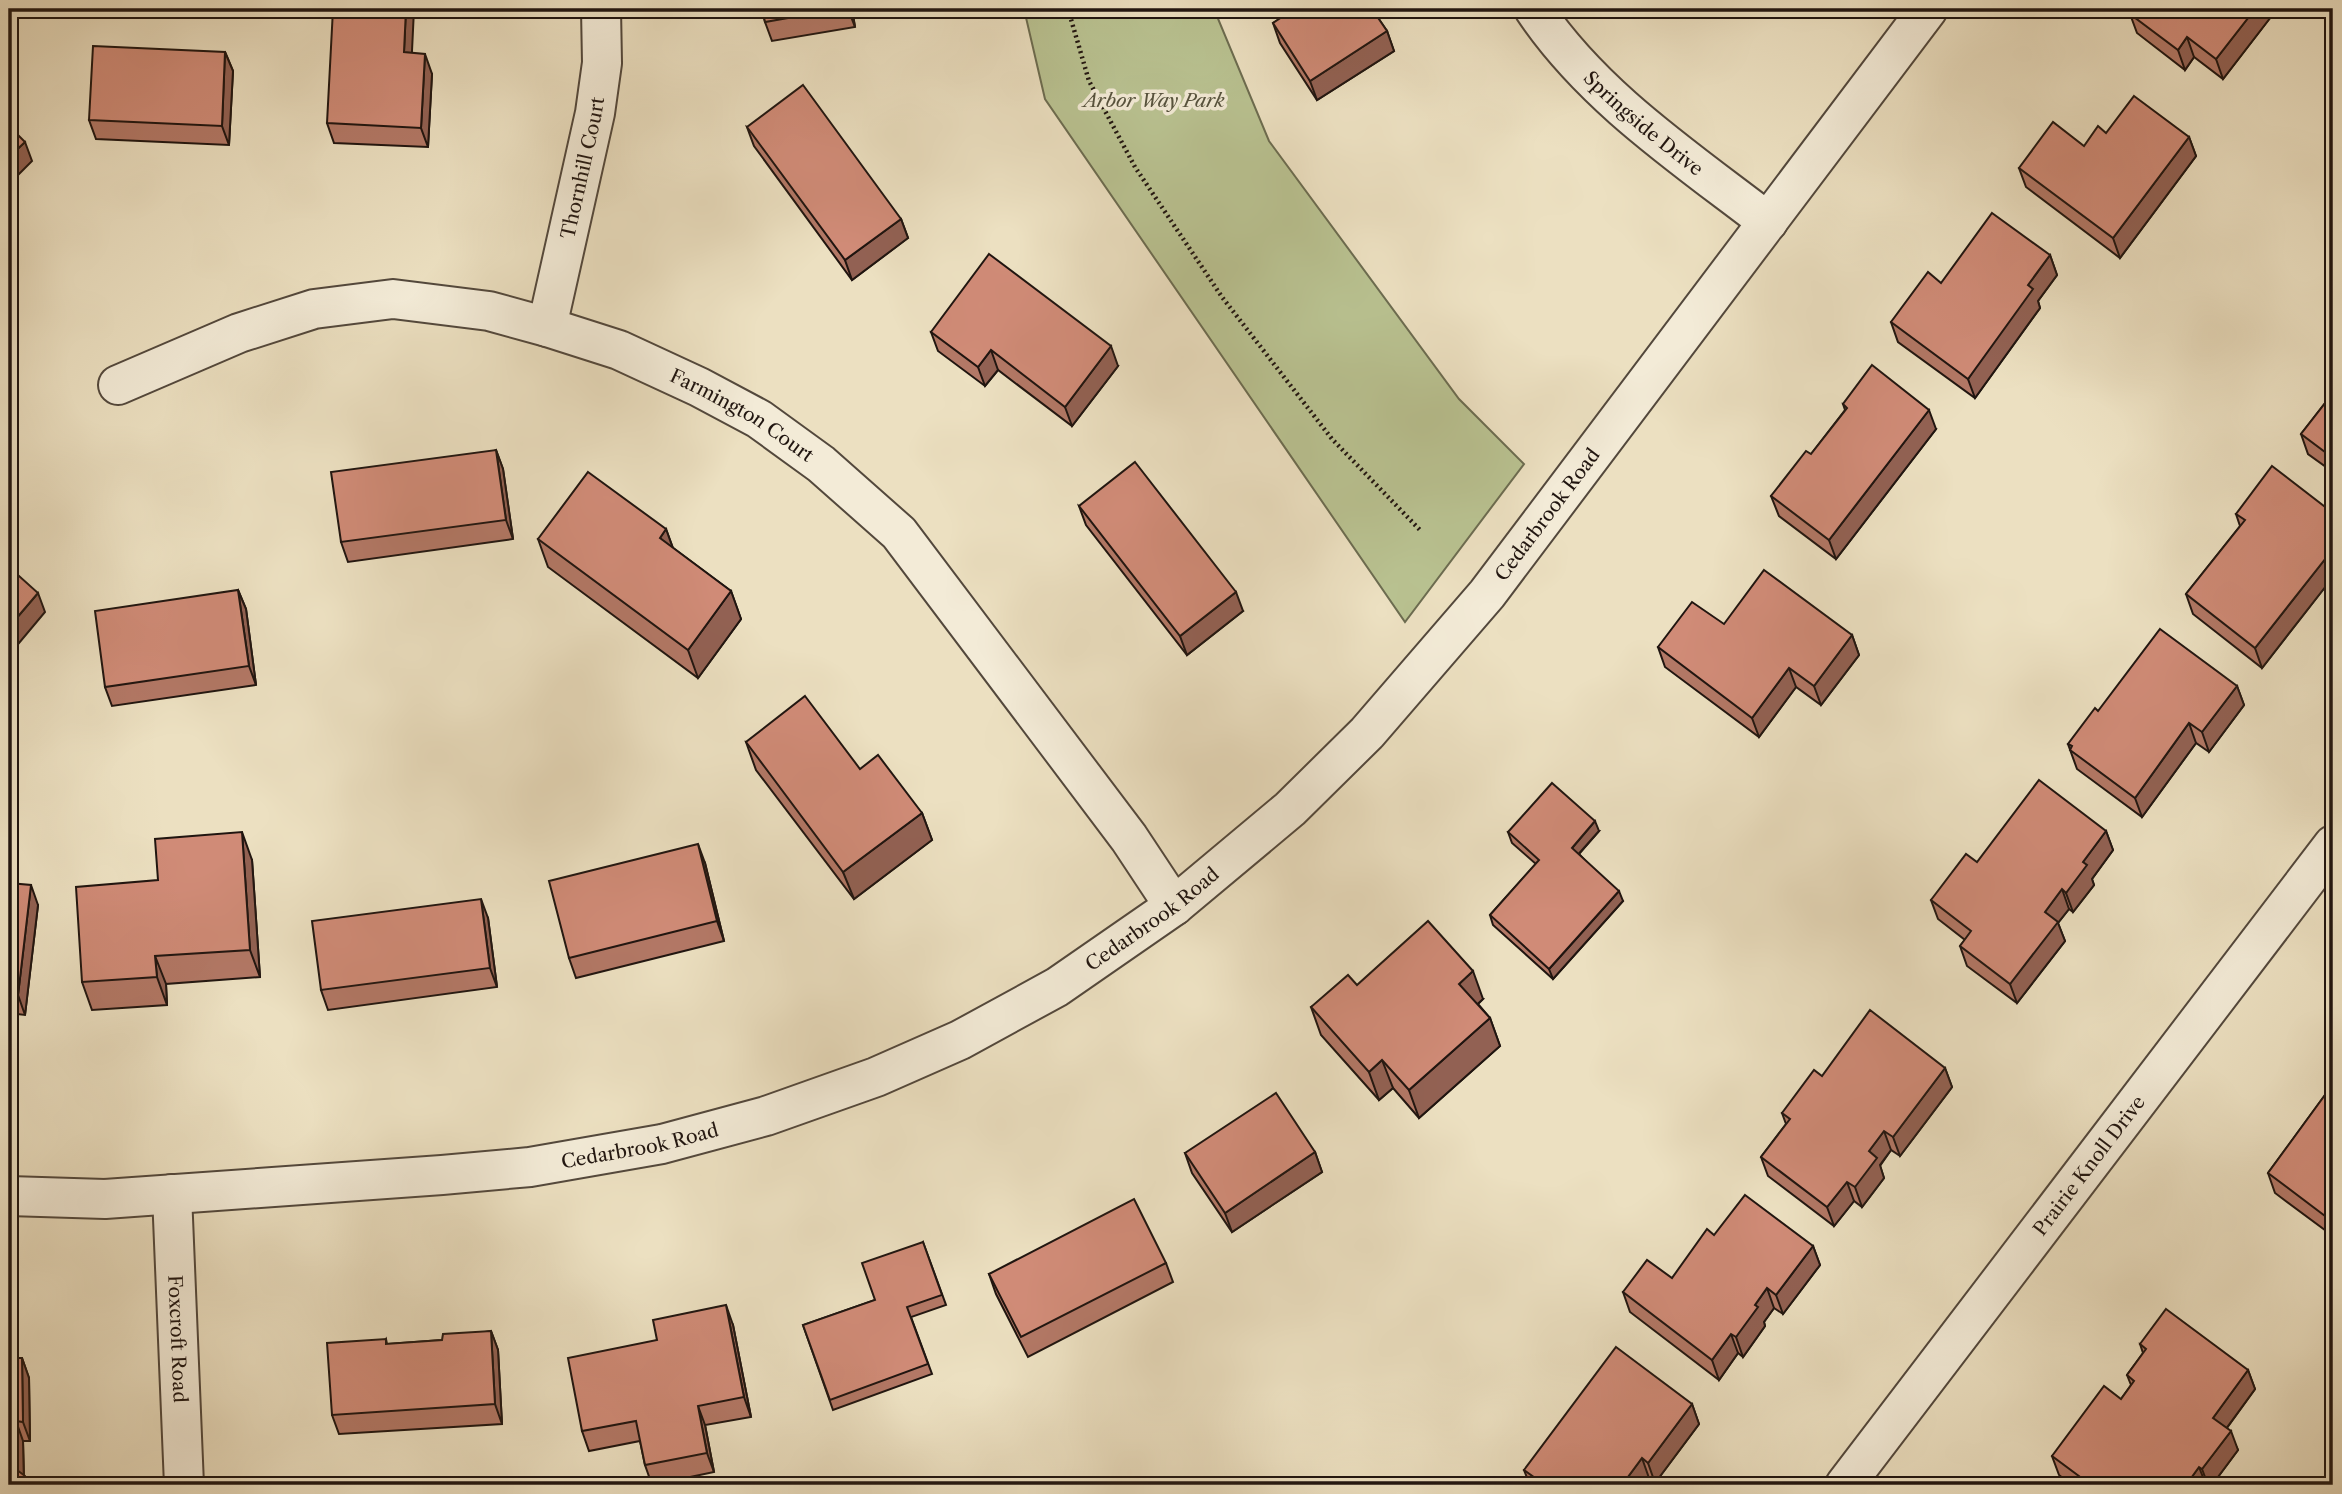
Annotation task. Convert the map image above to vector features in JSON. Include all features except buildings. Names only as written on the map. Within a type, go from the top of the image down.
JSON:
[{"type":"street","name":"Thornhill Court","points":[[547,327],[595,113],[602,64],[601,9]]},
{"type":"street","name":"Springside Drive","points":[[1534,9],[1555,40],[1616,102],[1768,222]]},
{"type":"street","name":"Cedarbrook Road","points":[[9,1196],[105,1199],[530,1167],[662,1144],[766,1116],[876,1077],[960,1040],[1057,987],[1174,906],[1290,809],[1367,733],[1486,594],[1928,9]]},
{"type":"street","name":"Farmington Court","points":[[118,385],[239,334],[314,309],[393,299],[489,311],[547,327],[619,350],[699,387],[759,419],[821,464],[899,533],[1129,838],[1174,906]]},
{"type":"street","name":"Prairie Knoll Drive","points":[[1845,1485],[2333,845]]},
{"type":"street","name":"Foxcroft Road","points":[[172,1194],[184,1485]]},
{"type":"path","points":[[1068,9],[1089,81],[1135,167],[1222,297],[1332,439],[1420,530]]},
{"type":"green space","name":"Arbor Way Park","points":[[1024,9],[1214,9],[1269,141],[1459,399],[1524,464],[1405,622],[1045,99]]}]
